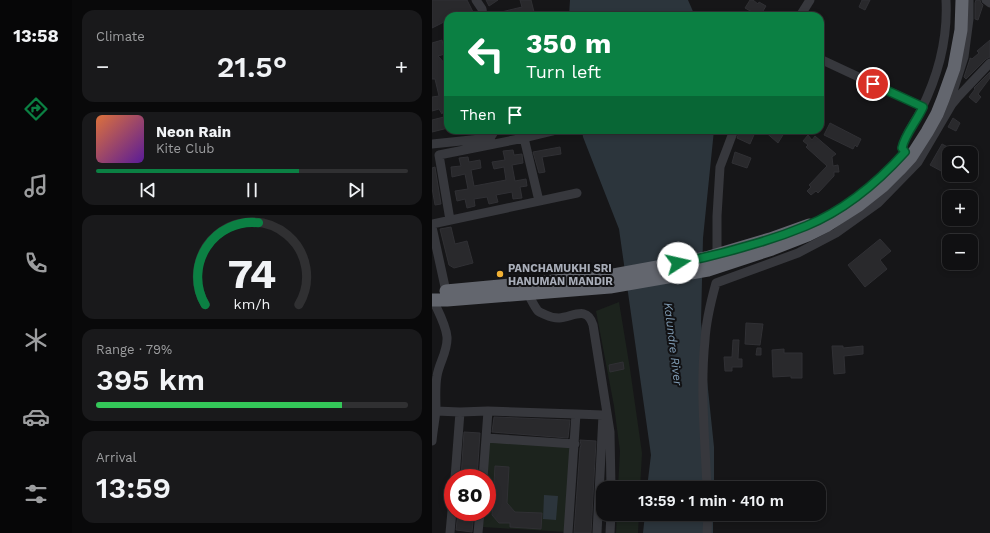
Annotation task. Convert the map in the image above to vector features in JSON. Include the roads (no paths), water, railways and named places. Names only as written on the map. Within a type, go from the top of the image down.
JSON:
[{"type":"highway","points":[[710,261],[786,234],[827,216],[876,182],[905,152],[929,111],[937,94],[944,72],[953,29],[954,0]]},
{"type":"highway","points":[[439,296],[528,294],[609,282],[772,249],[808,235],[826,226],[859,205],[883,186],[911,156],[928,132],[944,100],[954,68],[961,30],[962,0]]},
{"type":"highway","points":[[439,296],[609,282]]},
{"type":"street","points":[[476,0],[482,12]]},
{"type":"street","points":[[802,12],[810,0]]},
{"type":"street","points":[[905,152],[902,148],[903,141],[923,107],[939,66],[945,31],[946,0]]},
{"type":"street","points":[[946,113],[964,57],[969,19],[969,0]]},
{"type":"street","points":[[986,0],[990,3]]},
{"type":"street","points":[[824,61],[923,107]]},
{"type":"street","points":[[707,481],[703,385],[704,355],[710,308],[716,282],[798,254],[836,233],[878,203],[918,162],[946,113],[957,98],[990,63]]},
{"type":"street","points":[[432,144],[490,138],[492,134]]},
{"type":"street","points":[[450,220],[439,155],[541,134]]},
{"type":"street","points":[[710,261],[717,216],[720,167],[732,134]]},
{"type":"street","points":[[524,138],[539,201]]},
{"type":"street","points":[[439,296],[432,226],[450,220],[577,193]]},
{"type":"street","points":[[432,259],[447,337],[447,343],[436,380],[436,411],[432,440]]},
{"type":"street","points":[[528,294],[538,311],[551,317],[559,318],[580,313],[585,314],[592,320],[610,432],[611,481]]},
{"type":"street","points":[[436,411],[603,414],[597,533]]},
{"type":"street","points":[[484,469],[488,411]]},
{"type":"street","points":[[456,469],[460,412]]},
{"type":"street","points":[[568,533],[576,414]]},
{"type":"street","points":[[486,438],[575,444]]},
{"type":"street","points":[[450,533],[451,521]]},
{"type":"street","points":[[478,533],[479,521]]},
{"type":"street","points":[[610,533],[611,521]]},
{"type":"street","points":[[707,533],[708,521]]},
{"type":"water","points":[[570,0],[688,0],[693,12],[569,12]]},
{"type":"water","name":"Kalundre River","points":[[583,134],[714,134],[703,238],[701,322],[714,447],[714,481],[648,481],[651,455],[619,229]]},
{"type":"water","points":[[544,495],[558,496],[556,520],[543,519]]},
{"type":"water","points":[[644,521],[713,521],[713,533],[643,533]]},
{"type":"place","name":"PANCHAMUKHI SRI HANUMAN MANDIR","points":[[500,274]]}]
